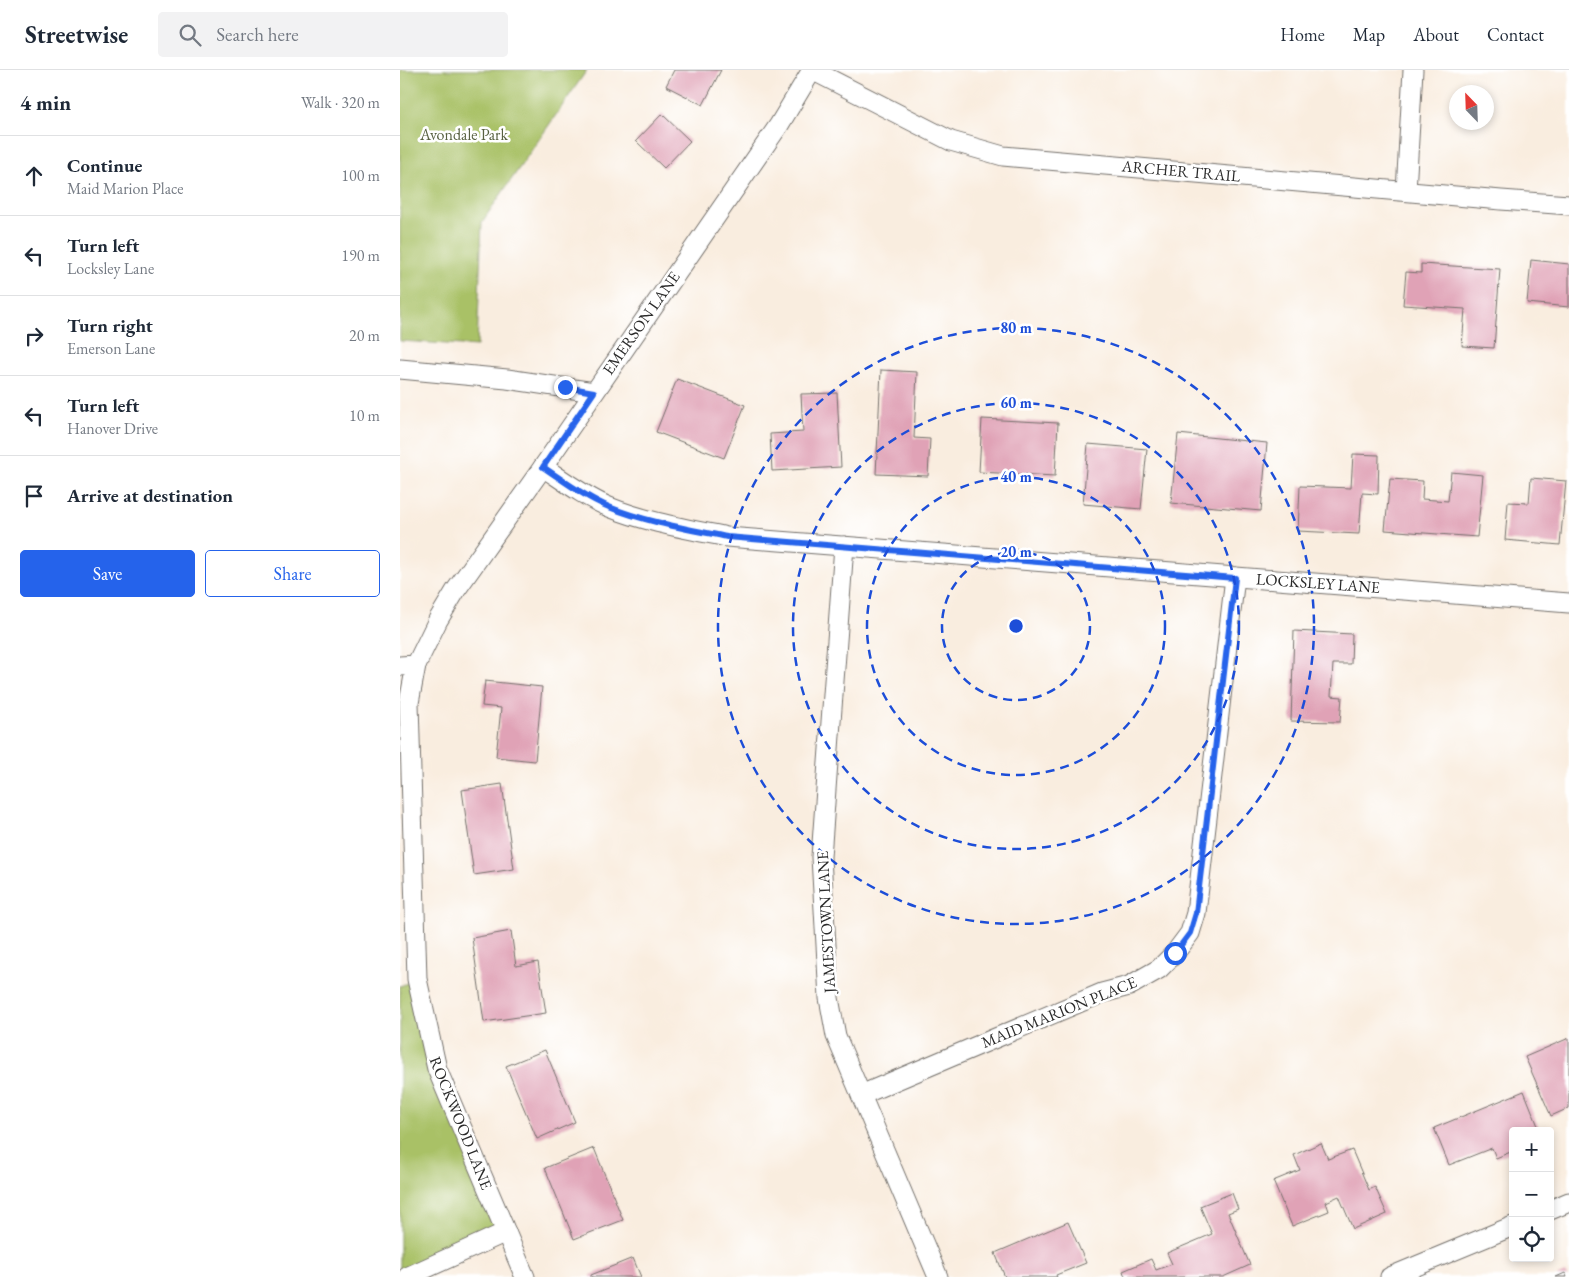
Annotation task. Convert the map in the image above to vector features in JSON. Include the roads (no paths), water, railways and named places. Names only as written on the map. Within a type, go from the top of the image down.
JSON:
[{"type":"street","name":"ARCHER TRAIL","points":[[812,70],[952,141],[1003,156],[1569,205]]},
{"type":"street","name":"EMERSON LANE","points":[[408,666],[456,590],[779,125],[812,70]]},
{"type":"street","points":[[1406,191],[1413,70]]},
{"type":"street","points":[[400,369],[507,379],[594,392]]},
{"type":"street","name":"LOCKSLEY LANE","points":[[543,467],[580,492],[609,507],[657,522],[727,537],[1569,603]]},
{"type":"street","name":"JAMESTOWN LANE","points":[[844,546],[822,857],[829,998],[836,1036],[938,1277]]},
{"type":"street","name":"MAID MARION PLACE","points":[[861,1095],[1102,993],[1129,986],[1159,968],[1175,953],[1190,933],[1196,913],[1235,578]]},
{"type":"street","name":"ROCKWOOD LANE","points":[[408,666],[417,978],[436,1069],[525,1277]]},
{"type":"street","points":[[1554,1208],[1569,1202]]},
{"type":"street","points":[[1390,1277],[1509,1228]]},
{"type":"street","points":[[408,1277],[506,1232]]},
{"type":"park label","name":"Avondale Park","points":[[464,134]]}]
